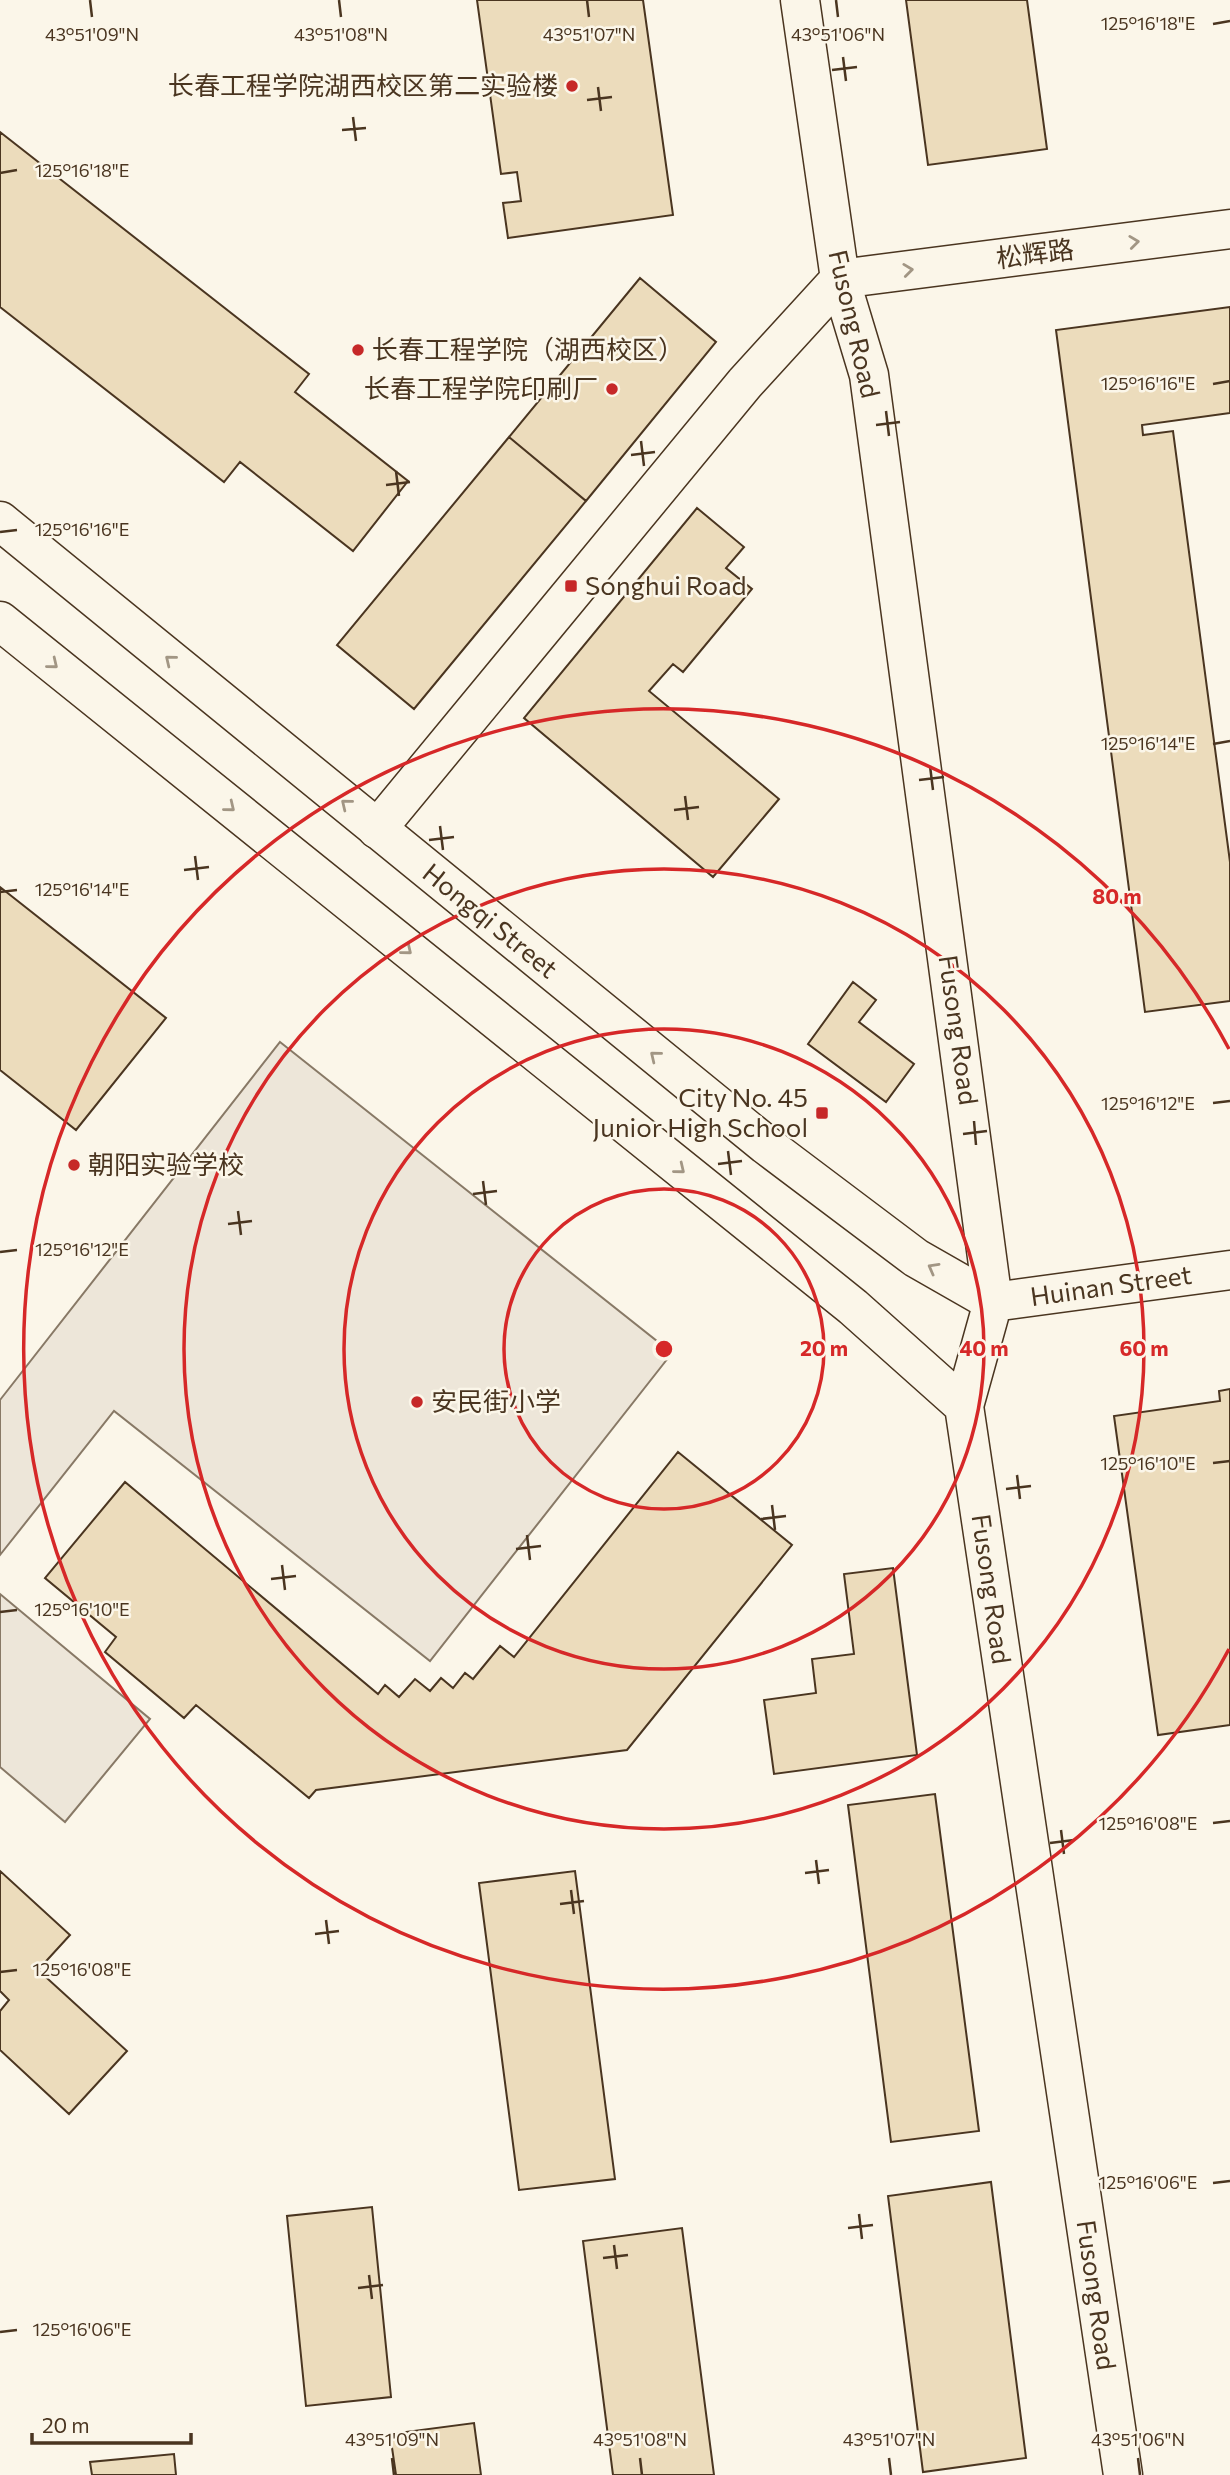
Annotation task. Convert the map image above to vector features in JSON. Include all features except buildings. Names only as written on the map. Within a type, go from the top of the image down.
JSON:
[{"type":"street","name":"Fusong Road","points":[[800,0],[840,279],[869,375],[993,1301],[964,1406],[1122,2475]]},
{"type":"street","name":"松辉路","points":[[840,279],[1230,229]]},
{"type":"street","points":[[377,829],[745,383],[840,279]]},
{"type":"street","name":"Hongqi Street","points":[[0,521],[766,1145],[916,1258],[993,1301]]},
{"type":"street","points":[[0,621],[853,1307],[964,1406]]},
{"type":"street","name":"Huinan Street","points":[[993,1301],[1230,1270]]},
{"type":"shaded area","points":[[280,1042],[672,1353],[430,1661],[114,1411],[0,1555],[0,1400]]},
{"type":"shaded area","points":[[0,1594],[150,1719],[65,1822],[0,1767]]},
{"type":"place","name":"长春工程学院湖西校区第二实验楼","points":[[572,86]]},
{"type":"place","name":"长春工程学院（湖西校区）","points":[[358,350]]},
{"type":"place","name":"长春工程学院印刷厂","points":[[612,389]]},
{"type":"place","name":"Songhui Road","points":[[571,586]]},
{"type":"place","name":"City No. 45 Junior High School","points":[[822,1113]]},
{"type":"place","name":"朝阳实验学校","points":[[74,1165]]},
{"type":"place","name":"安民街小学","points":[[417,1402]]}]
